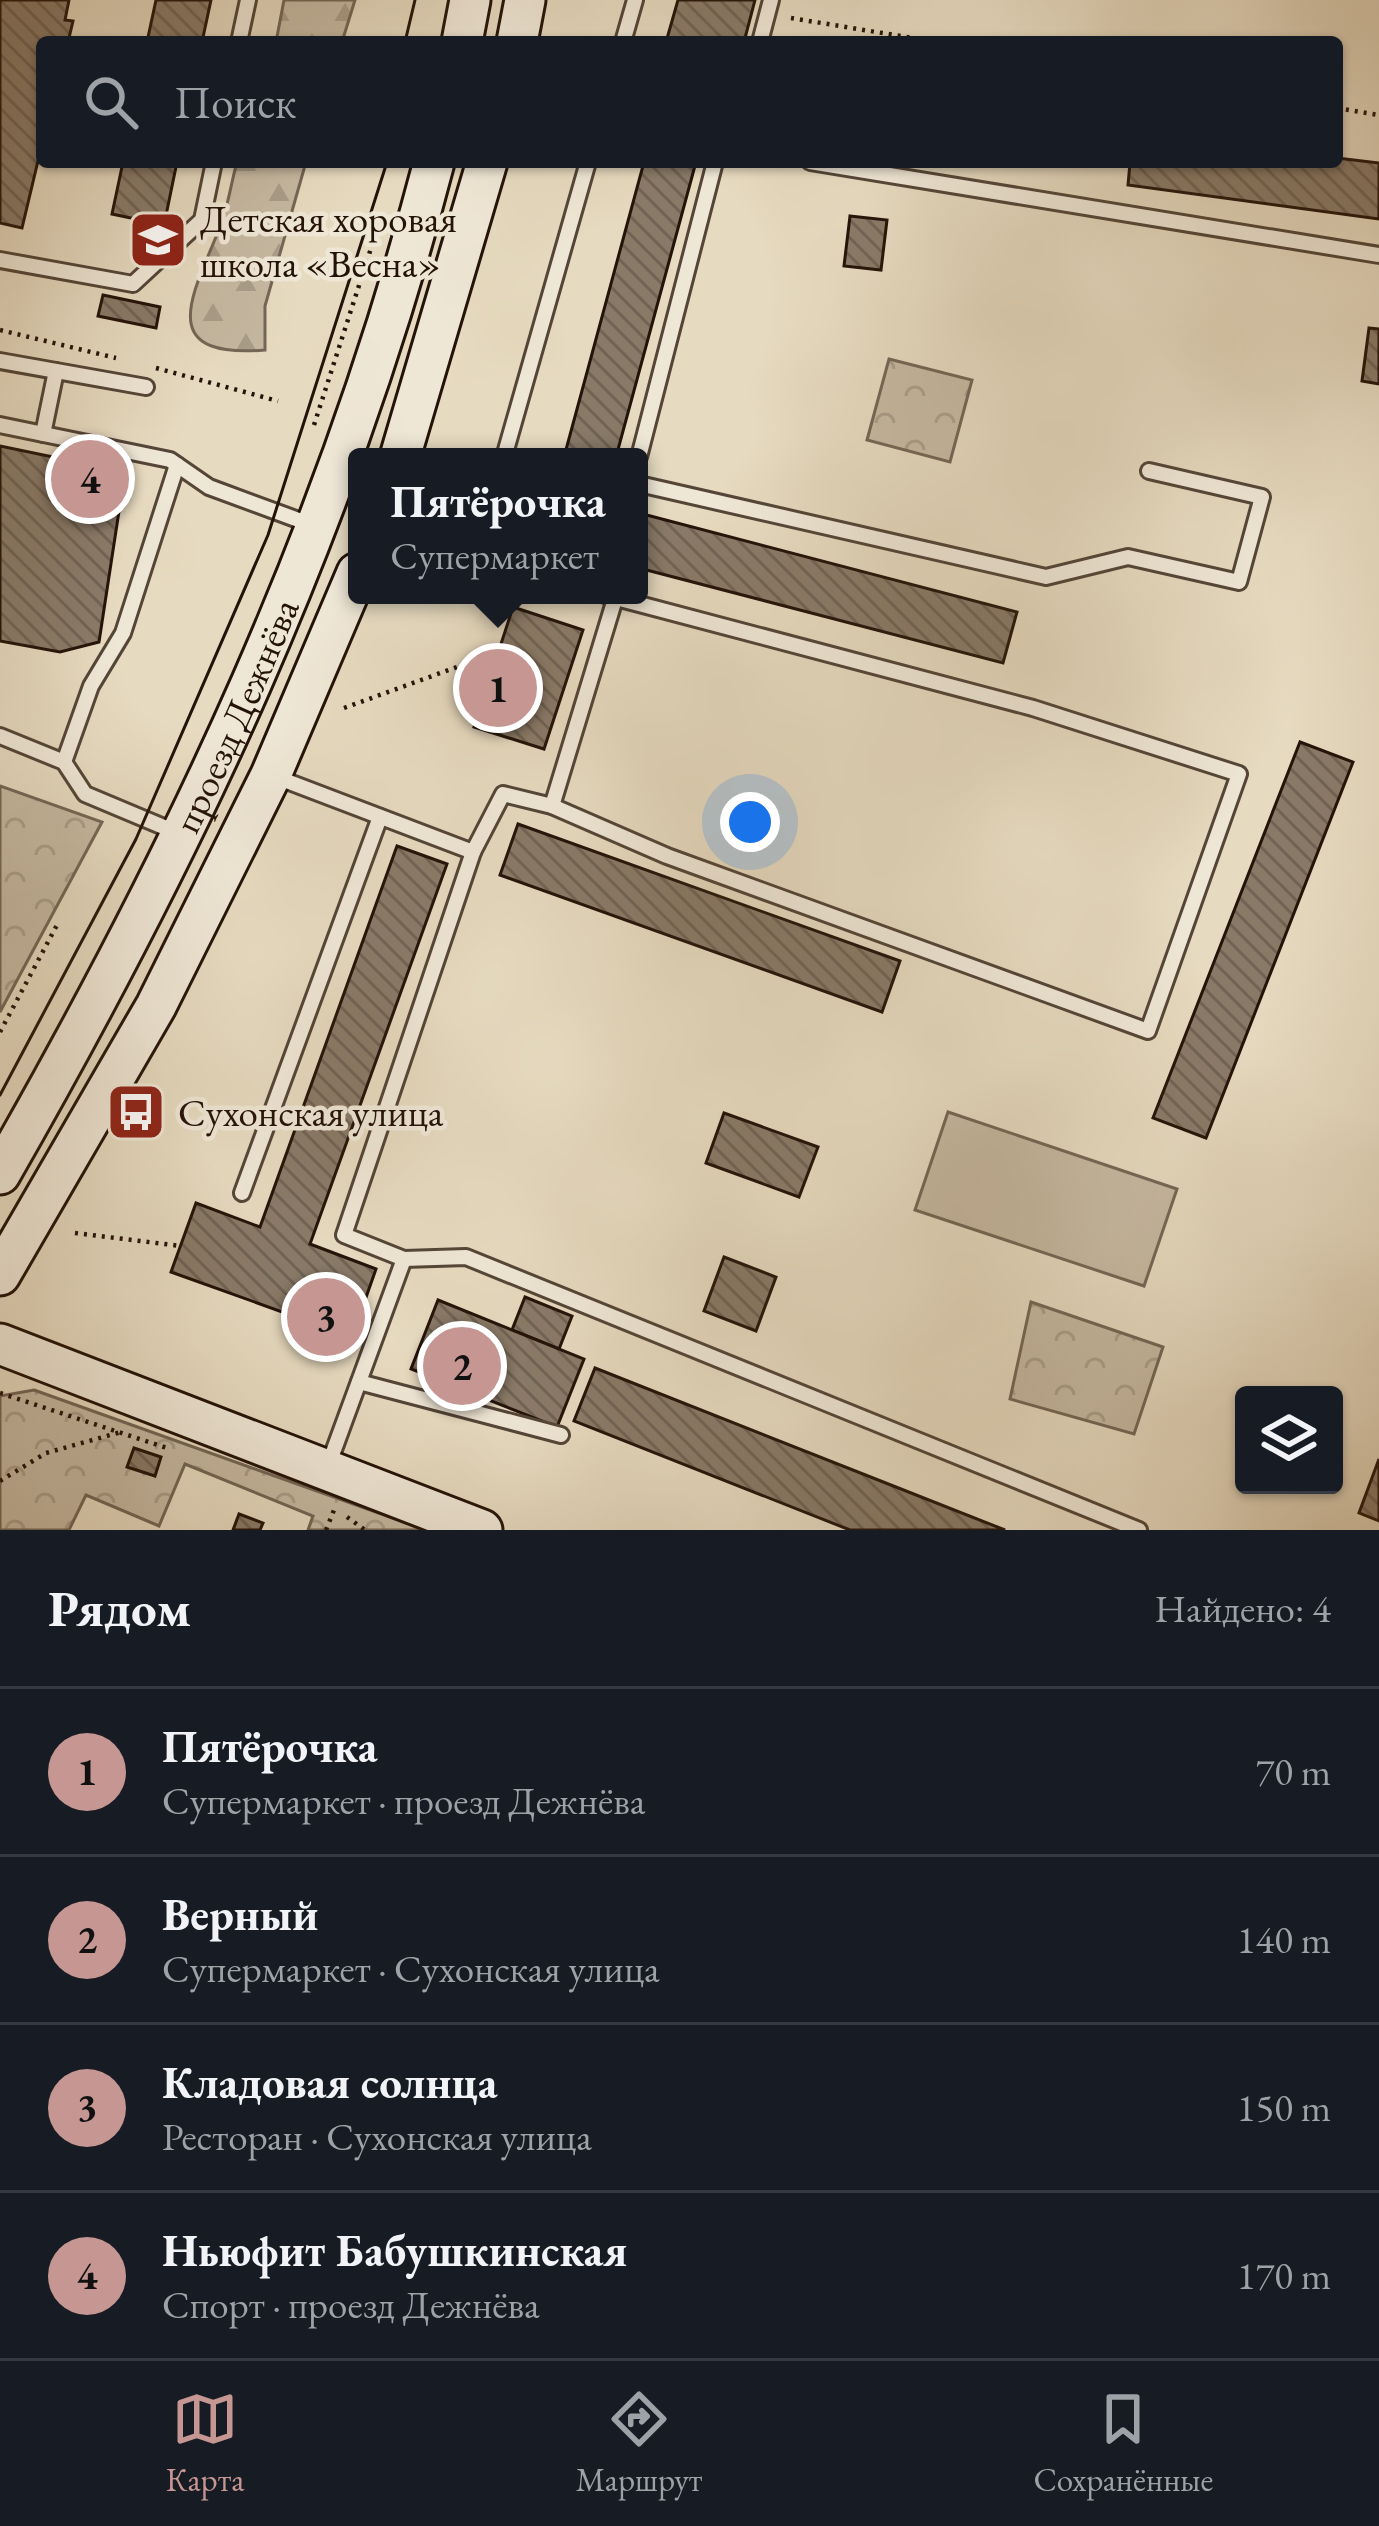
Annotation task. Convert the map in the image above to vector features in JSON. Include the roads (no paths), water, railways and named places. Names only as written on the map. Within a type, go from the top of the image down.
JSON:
[{"type":"main road","points":[[463,36],[470,0]]},
{"type":"main road","points":[[518,36],[525,0]]},
{"type":"main road","name":"проезд Дежнёва","points":[[0,1174],[106,988],[183,835],[319,527],[412,247],[432,168]]},
{"type":"main road","points":[[403,448],[486,168]]},
{"type":"main road","name":"проезд Дежнёва","points":[[0,1275],[156,1006],[271,775],[348,594]]},
{"type":"main road","points":[[0,1343],[482,1530]]},
{"type":"lane","points":[[240,36],[248,0]]},
{"type":"lane","points":[[625,36],[635,0]]},
{"type":"lane","points":[[0,260],[133,284],[202,220],[213,168]]},
{"type":"lane","points":[[507,448],[587,168]]},
{"type":"lane","points":[[640,448],[713,168]]},
{"type":"lane","points":[[847,168],[1379,255]]},
{"type":"lane","points":[[0,361],[146,387]]},
{"type":"lane","points":[[43,434],[56,371]]},
{"type":"lane","points":[[0,425],[177,465],[209,487],[319,527]]},
{"type":"lane","points":[[64,762],[91,686],[123,633],[177,465]]},
{"type":"lane","points":[[648,486],[1046,578],[1128,557],[1239,582],[1262,496],[1149,471]]},
{"type":"lane","points":[[552,806],[608,604]]},
{"type":"lane","points":[[637,604],[1033,708],[1239,774],[1148,1031],[667,856],[552,806],[503,794],[473,852],[344,1235],[404,1259],[466,1257],[1138,1530]]},
{"type":"lane","points":[[0,736],[64,762],[85,794],[183,835]]},
{"type":"lane","points":[[271,775],[473,852]]},
{"type":"lane","points":[[242,1193],[380,817]]},
{"type":"lane","points":[[327,1471],[404,1259]]},
{"type":"lane","points":[[359,1382],[561,1435]]},
{"type":"tram line","points":[[406,36],[415,0]]},
{"type":"tram line","points":[[0,1095],[136,839],[268,535],[385,168]]},
{"type":"place","name":"Детская хоровая школа «Весна»","points":[[158,240]]},
{"type":"place","name":"Ньюфит Бабушкинская","points":[[90,479]]},
{"type":"place","name":"Пятёрочка","points":[[498,688]]},
{"type":"place","name":"Сухонская улица","points":[[136,1112]]},
{"type":"place","name":"Кладовая солнца","points":[[326,1317]]},
{"type":"place","name":"Верный","points":[[462,1366]]}]
